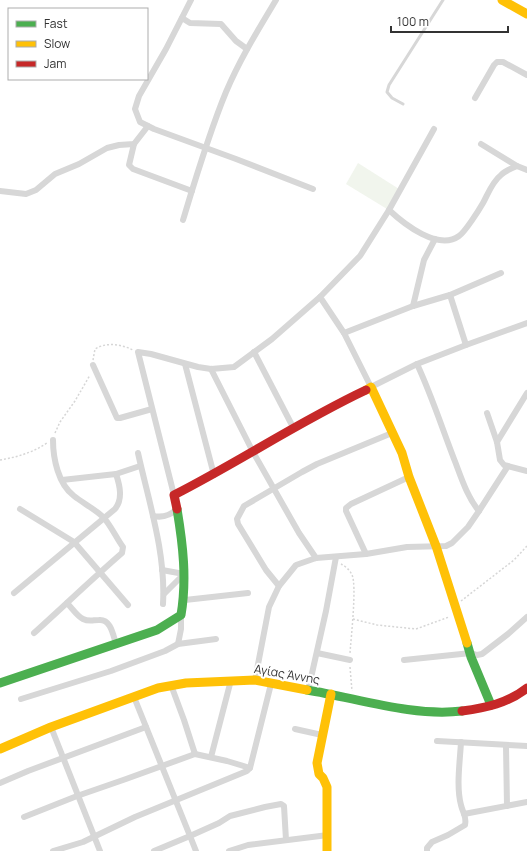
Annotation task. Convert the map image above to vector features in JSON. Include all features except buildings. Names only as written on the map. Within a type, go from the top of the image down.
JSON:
[{"type":"street","points":[[191,0],[166,49],[139,96],[135,109],[140,122],[313,189]]},
{"type":"street","points":[[183,220],[226,92],[247,48],[276,0]]},
{"type":"street","points":[[502,0],[527,14]]},
{"type":"street","points":[[182,18],[190,23],[221,24],[236,41],[247,48]]},
{"type":"street","points":[[475,98],[497,62],[503,62],[527,75]]},
{"type":"street","points":[[148,126],[134,144],[129,165],[133,169],[192,191]]},
{"type":"street","points":[[178,644],[181,629],[181,616],[185,600],[183,545],[174,494],[138,352],[151,354],[198,368],[211,369],[234,367],[272,339],[320,296],[360,256],[434,129]]},
{"type":"street","points":[[0,191],[26,194],[36,190],[55,174],[79,164],[107,148],[119,145],[134,144]]},
{"type":"street","points":[[481,144],[527,171]]},
{"type":"street","points":[[388,210],[408,226],[435,239],[446,241],[460,236],[501,174],[517,166]]},
{"type":"street","points":[[413,306],[424,260],[435,239]]},
{"type":"street","points":[[344,334],[413,306],[450,295],[501,273]]},
{"type":"street","points":[[450,295],[466,344]]},
{"type":"street","points":[[320,296],[344,334],[402,453],[409,477],[436,546],[471,653],[491,705]]},
{"type":"street","points":[[174,494],[214,475],[336,404],[417,364],[466,344],[527,324]]},
{"type":"street","points":[[254,352],[294,428]]},
{"type":"street","points":[[186,364],[214,475]]},
{"type":"street","points":[[417,364],[465,487],[479,511]]},
{"type":"street","points":[[93,365],[116,418],[152,410]]},
{"type":"street","points":[[211,369],[252,452],[299,533],[316,558]]},
{"type":"street","points":[[497,442],[527,393]]},
{"type":"street","points":[[487,414],[497,442],[500,460],[504,465],[527,471]]},
{"type":"street","points":[[279,586],[259,558],[238,524],[237,519],[244,506],[317,464],[392,433]]},
{"type":"street","points":[[34,633],[100,571],[122,553],[123,550],[123,547],[104,517],[73,496],[67,490],[53,454],[53,440]]},
{"type":"street","points":[[138,453],[153,516],[162,570],[164,594],[163,604]]},
{"type":"street","points":[[62,480],[116,474],[140,466]]},
{"type":"street","points":[[255,680],[270,607],[279,586],[296,565],[316,558],[336,560],[407,546],[446,546],[452,543],[468,527],[508,466]]},
{"type":"street","points":[[14,593],[115,509],[119,503],[120,494],[116,474]]},
{"type":"street","points":[[366,554],[346,508],[351,504],[409,477]]},
{"type":"street","points":[[20,509],[74,542],[128,605]]},
{"type":"street","points":[[153,516],[166,516],[177,509]]},
{"type":"street","points":[[308,690],[336,560]]},
{"type":"street","points":[[162,570],[184,574]]},
{"type":"street","points":[[164,594],[184,574]]},
{"type":"street","points":[[185,600],[248,593]]},
{"type":"street","points":[[67,603],[82,619],[106,621],[111,628],[116,644]]},
{"type":"street","points":[[0,683],[157,630],[181,616]]},
{"type":"street","points":[[404,660],[471,653],[477,655],[482,654],[508,634],[527,616]]},
{"type":"street","points":[[21,699],[111,671],[165,651],[178,644],[216,639]]},
{"type":"street","points":[[317,653],[350,660]]},
{"type":"street","points":[[211,757],[231,680]]},
{"type":"street","name":"Αγίας Άννης","points":[[0,749],[51,728],[171,685],[231,680],[255,680],[331,694],[353,700],[435,713],[447,713],[491,705],[516,697],[527,688]]},
{"type":"street","points":[[53,851],[82,842],[175,800],[244,774],[250,768],[271,684]]},
{"type":"street","points":[[171,685],[195,754]]},
{"type":"street","points":[[327,851],[327,787],[323,778],[319,774],[317,763],[331,694]]},
{"type":"street","points":[[134,697],[196,851]]},
{"type":"street","points":[[0,783],[146,727]]},
{"type":"street","points":[[51,728],[100,851]]},
{"type":"street","points":[[295,729],[322,735]]},
{"type":"street","points":[[437,741],[527,746]]},
{"type":"street","points":[[427,851],[427,848],[432,842],[465,825],[467,818],[461,804],[459,786],[461,742]]},
{"type":"street","points":[[506,746],[507,806]]},
{"type":"street","points":[[24,817],[77,796],[195,754],[250,768]]},
{"type":"street","points":[[464,814],[527,802]]},
{"type":"street","points":[[154,851],[219,823],[230,816],[281,804],[284,806],[286,840]]},
{"type":"street","points":[[229,851],[248,845],[328,835]]},
{"type":"lane","points":[[403,104],[392,98],[387,92],[389,85],[444,0]]},
{"type":"path","points":[[0,460],[18,457],[38,449],[53,440],[60,422],[75,401],[91,374],[94,349],[99,346],[113,344],[138,352]]},
{"type":"path","points":[[455,603],[461,601],[514,560],[527,546]]},
{"type":"path","points":[[336,560],[344,565],[352,575],[354,592],[350,660],[353,700]]},
{"type":"path","points":[[352,619],[377,626],[416,629],[431,622],[458,614]]},
{"type":"shaded area","points":[[358,163],[399,189],[387,209],[346,184]]},
{"type":"traffic: fast","points":[[0,683],[157,630],[181,615],[184,588],[184,562],[177,509]]},
{"type":"traffic: fast","points":[[467,643],[471,657],[491,705]]},
{"type":"traffic: fast","points":[[307,690],[404,709],[443,712],[462,711]]},
{"type":"traffic: slow","points":[[502,0],[527,14]]},
{"type":"traffic: slow","points":[[366,390],[371,387],[402,453],[409,477],[436,546],[467,643]]},
{"type":"traffic: slow","points":[[0,749],[51,727],[158,688],[186,683],[255,680],[307,690]]},
{"type":"traffic: slow","points":[[327,851],[327,787],[323,778],[319,774],[317,763],[331,694]]},
{"type":"traffic: jam","points":[[177,509],[174,495],[317,415],[366,390]]},
{"type":"traffic: jam","points":[[462,711],[496,704],[512,698],[527,688]]}]
